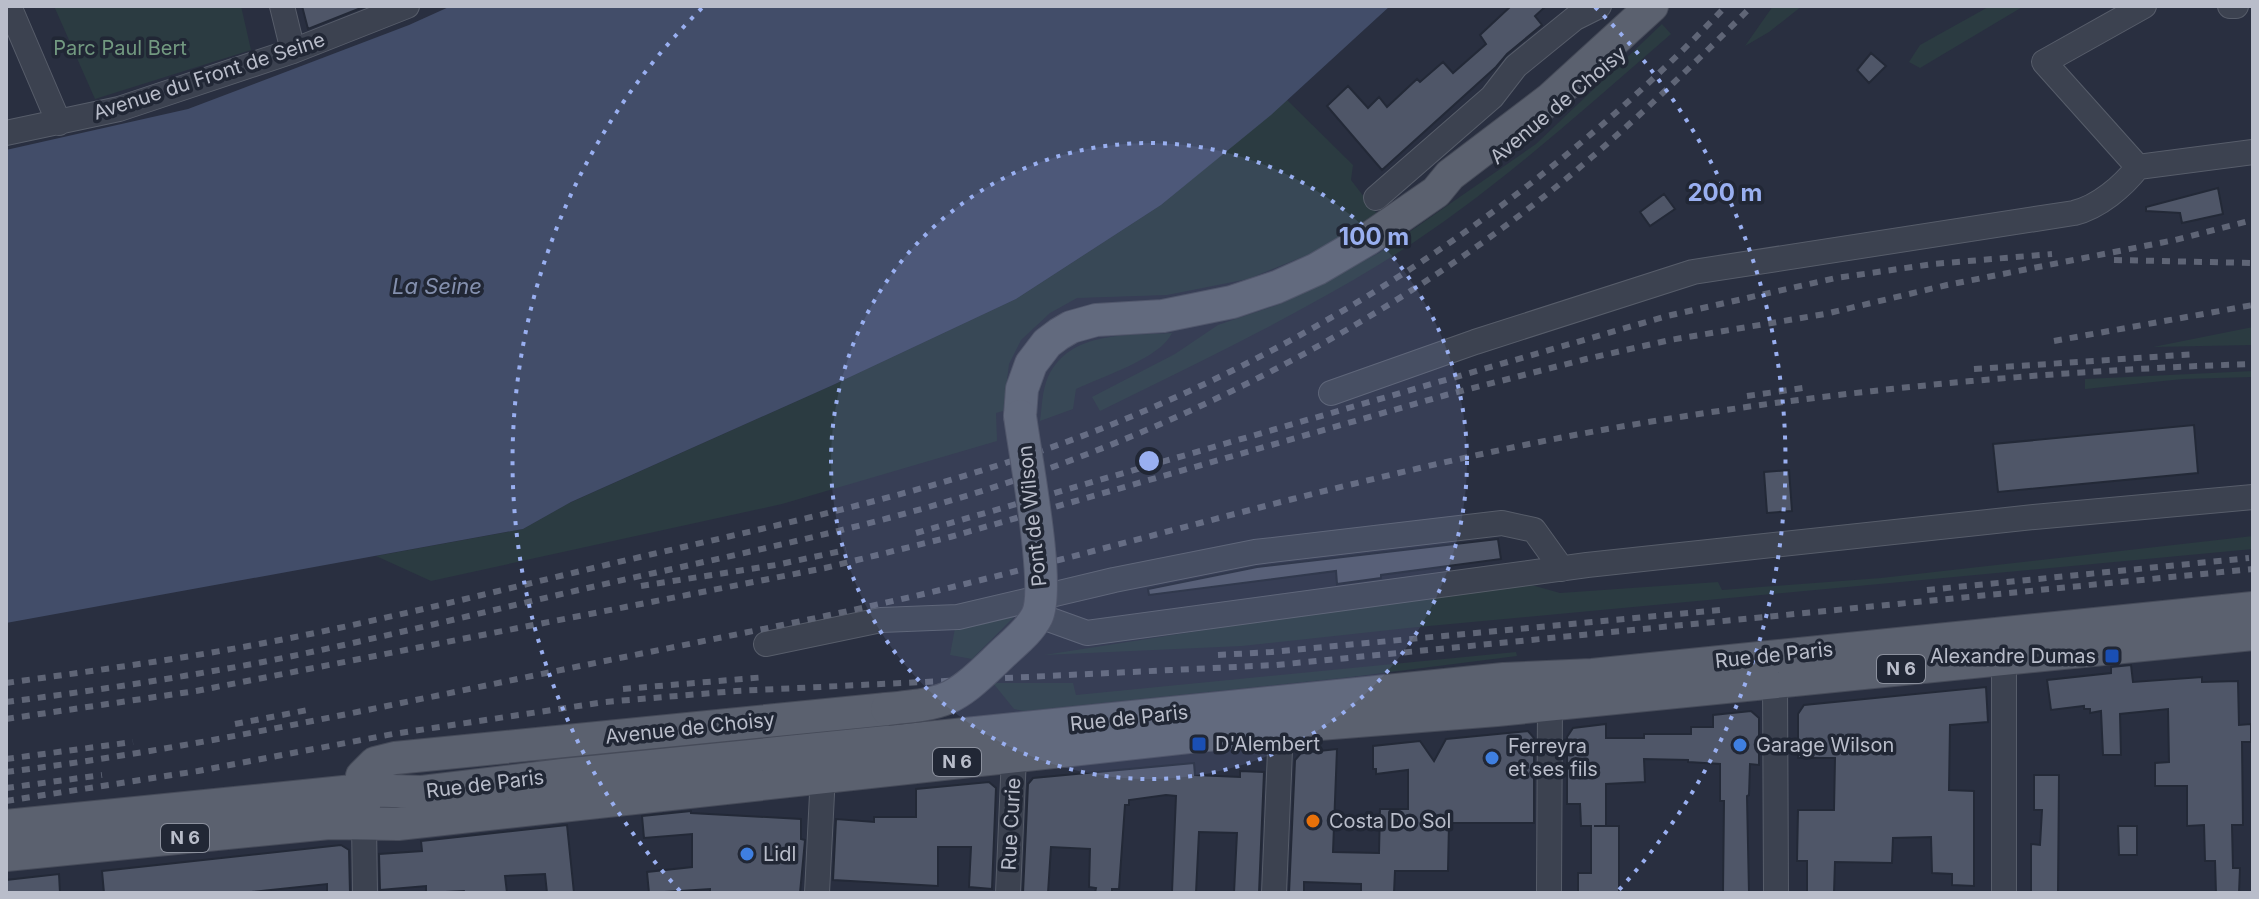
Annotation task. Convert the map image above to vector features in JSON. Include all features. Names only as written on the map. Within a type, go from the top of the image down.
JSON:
[{"type":"main road","name":"Avenue de Choisy","points":[[1523,128],[1550,99],[1652,6]]},
{"type":"main road","name":"Avenue de Choisy","points":[[1020,416],[1022,389],[1031,364],[1047,343],[1071,327],[1096,320],[1190,312],[1266,291],[1335,258],[1436,192],[1457,185],[1672,6]]},
{"type":"main road","name":"Pont de Wilson","points":[[1020,416],[1041,574],[1037,615]]},
{"type":"main road","name":"Rue de Paris","points":[[6,826],[363,790],[422,792],[578,773],[1526,677],[1592,675],[2253,608]]},
{"type":"main road","name":"Avenue de Choisy","points":[[363,790],[362,776],[375,763],[395,758],[939,702],[960,693],[1022,635],[1037,615]]},
{"type":"main road","name":"Rue de Paris","points":[[6,855],[329,823],[398,824],[1281,727],[1550,704],[2253,634]]},
{"type":"main road","name":"N 6","points":[[1550,704],[1592,675]]},
{"type":"main road","points":[[363,790],[364,824]]},
{"type":"street","points":[[9,6],[59,123]]},
{"type":"street","points":[[282,6],[293,51]]},
{"type":"street","name":"Avenue du Front de Seine","points":[[6,133],[119,109],[293,51],[407,6]]},
{"type":"street","points":[[1376,198],[1492,97],[1516,66],[1575,18],[1599,6]]},
{"type":"street","points":[[2138,167],[2044,62],[2144,6]]},
{"type":"street","points":[[1492,97],[1523,128]]},
{"type":"street","points":[[1331,393],[1475,342],[1693,272],[2084,210],[2096,204],[2138,167],[2253,152]]},
{"type":"street","points":[[1037,615],[1087,633],[1562,569],[2034,517],[2253,497]]},
{"type":"street","points":[[766,644],[881,620],[958,617],[1114,580],[1255,552],[1502,523],[1534,530],[1562,569]]},
{"type":"street","points":[[2004,658],[2004,893]]},
{"type":"street","points":[[1526,677],[1550,704],[1549,893]]},
{"type":"street","points":[[1775,681],[1776,893]]},
{"type":"street","points":[[1274,893],[1281,727]]},
{"type":"street","name":"Rue Curie","points":[[1008,893],[1014,756]]},
{"type":"street","points":[[817,893],[821,776]]},
{"type":"street","points":[[364,824],[365,893]]},
{"type":"green space","name":"Parc Paul Bert","points":[[54,6],[241,6],[251,50],[95,99]]},
{"type":"green space","points":[[1773,6],[1802,6],[1745,46]]},
{"type":"green space","points":[[1990,6],[2024,6],[1920,68],[1909,62],[1920,45]]},
{"type":"green space","points":[[1662,24],[1671,34],[1530,155],[1419,239],[1312,304],[1100,411],[1092,397],[1175,354],[1218,325],[1283,303],[1379,253],[1536,144]]},
{"type":"green space","points":[[1287,100],[1353,165],[1351,180],[1378,215],[1364,232],[1248,279],[1167,295],[1077,298],[1050,313],[1021,340],[1009,364],[1003,411],[996,413],[997,441],[782,504],[431,581],[376,556],[523,529],[567,504],[1016,299],[1161,205]]},
{"type":"green space","points":[[2253,327],[2253,345],[2153,347]]},
{"type":"green space","points":[[1172,333],[1156,351],[1143,359],[1076,389],[1073,409],[1040,421],[1048,377],[1070,351],[1102,338]]},
{"type":"green space","points":[[2253,371],[2253,377],[2183,379],[2085,389],[2085,379]]},
{"type":"green space","points":[[2253,536],[2253,549],[1242,646],[1044,655],[1404,599],[1528,584],[1560,593],[1718,582],[1722,590],[1881,578]]},
{"type":"green space","points":[[1014,617],[972,659],[950,655],[955,628]]},
{"type":"green space","points":[[1516,652],[1517,656],[1351,677],[1024,711],[1014,709],[993,683],[1073,683],[1076,695]]},
{"type":"water","name":"La Seine","points":[[451,6],[1390,6],[1271,115],[1161,205],[1016,299],[571,502],[523,529],[6,623],[6,150],[188,109]]},
{"type":"building","points":[[302,6],[366,6],[308,29]]},
{"type":"building","points":[[1511,6],[1546,6],[1535,16],[1542,25],[1382,170],[1327,106],[1348,86],[1368,108],[1379,97],[1387,107],[1417,79],[1420,82],[1443,62],[1453,73],[1486,44],[1480,35]]},
{"type":"building","points":[[1871,53],[1886,66],[1869,83],[1857,70]]},
{"type":"building","points":[[2218,188],[2223,214],[2182,223],[2180,213],[2146,211],[2146,207]]},
{"type":"building","points":[[1664,194],[1675,209],[1650,226],[1640,212]]},
{"type":"building","points":[[2194,425],[2198,473],[1998,492],[1993,444]]},
{"type":"building","points":[[1789,470],[1792,511],[1767,513],[1764,472]]},
{"type":"building","points":[[1498,539],[1501,559],[1381,575],[1381,578],[1337,584],[1336,571],[1149,595],[1148,589],[1257,567]]},
{"type":"building","points":[[2131,665],[2133,682],[2202,677],[2202,682],[2238,681],[2239,725],[2251,724],[2251,742],[2242,742],[2243,825],[2232,825],[2233,868],[2240,868],[2239,893],[2216,893],[2215,861],[2205,861],[2204,825],[2187,826],[2187,786],[2155,786],[2155,763],[2169,762],[2168,709],[2120,714],[2121,755],[2103,755],[2101,711],[2090,713],[2090,709],[2084,709],[2084,706],[2051,710],[2047,680],[2111,673],[2111,667]]},
{"type":"building","points":[[1986,687],[1988,722],[1950,725],[1949,790],[1974,791],[1974,886],[1952,885],[1952,874],[1932,873],[1931,837],[1893,838],[1892,863],[1835,862],[1834,893],[1807,893],[1807,861],[1797,861],[1798,810],[1834,810],[1835,758],[1798,758],[1798,714],[1804,705]]},
{"type":"building","points":[[1751,711],[1759,718],[1759,765],[1750,764],[1747,796],[1749,893],[1723,893],[1724,801],[1720,801],[1720,764],[1644,759],[1645,782],[1606,784],[1606,826],[1619,826],[1619,893],[1578,893],[1578,873],[1591,873],[1591,826],[1581,826],[1580,804],[1567,804],[1567,737],[1573,728],[1606,724],[1606,738],[1644,738],[1644,734],[1691,734],[1691,727],[1713,727],[1713,715]]},
{"type":"building","points":[[1528,731],[1534,738],[1534,823],[1449,823],[1448,871],[1395,871],[1394,893],[1361,893],[1361,884],[1304,882],[1304,893],[1289,893],[1295,760],[1301,753],[1337,749],[1333,852],[1379,853],[1380,809],[1408,809],[1408,770],[1376,774],[1376,769],[1373,769],[1373,746],[1420,741],[1434,761],[1446,739]]},
{"type":"building","points":[[1194,763],[1195,775],[1240,777],[1240,771],[1264,772],[1259,893],[1234,893],[1237,833],[1199,832],[1196,893],[1172,892],[1176,796],[1166,795],[1129,800],[1129,805],[1125,805],[1119,889],[1112,889],[1112,893],[1095,893],[1096,888],[1089,887],[1090,849],[1051,847],[1048,893],[1023,893],[1028,784],[1033,778]]},
{"type":"building","points":[[2034,775],[2059,775],[2058,893],[2031,893],[2031,844],[2040,845],[2042,810],[2034,810]]},
{"type":"building","points":[[989,782],[996,788],[992,889],[969,887],[971,847],[938,847],[938,886],[833,880],[836,819],[874,822],[874,817],[916,817],[916,789]]},
{"type":"building","name":"Lidl","points":[[691,811],[801,819],[801,839],[805,840],[800,893],[710,893],[710,889],[649,893],[647,872],[692,867],[692,834],[644,838],[642,816]]},
{"type":"building","points":[[567,825],[574,893],[547,893],[545,874],[505,876],[507,893],[426,893],[426,886],[380,890],[379,854],[422,851],[421,841]]},
{"type":"building","points":[[2118,826],[2137,826],[2137,855],[2119,855]]},
{"type":"building","points":[[341,845],[349,850],[350,893],[327,893],[327,884],[242,893],[104,893],[102,871]]},
{"type":"building","points":[[59,874],[60,893],[6,893],[6,880]]},
{"type":"railway","points":[[6,683],[196,655],[303,635],[773,526],[988,469],[1137,414],[1230,371],[1322,323],[1410,269],[1495,211],[1576,147],[1653,79],[1726,6]]},
{"type":"railway","points":[[6,702],[263,662],[765,548],[938,504],[1116,443],[1245,384],[1370,316],[1431,278],[1573,173],[1652,104],[1752,6]]},
{"type":"railway","points":[[6,719],[196,691],[825,568],[950,537],[1446,395],[1586,359],[1670,340],[1825,314],[1947,285],[2175,240],[2253,220]]},
{"type":"railway","points":[[916,533],[1667,316],[1836,278],[1933,264],[2052,254]]},
{"type":"railway","points":[[2114,260],[2253,263]]},
{"type":"railway","points":[[2054,341],[2253,305]]},
{"type":"railway","points":[[1974,369],[2197,354]]},
{"type":"railway","points":[[6,772],[140,753],[273,729],[805,620],[965,584],[1361,482],[1602,430],[1763,405],[1926,385],[2089,372],[2253,364]]},
{"type":"railway","points":[[1747,396],[1803,388]]},
{"type":"railway","points":[[641,586],[776,565],[846,550]]},
{"type":"railway","points":[[1927,590],[2249,558]]},
{"type":"railway","points":[[6,801],[198,771],[393,734],[605,702],[736,691],[1276,665],[2253,569]]},
{"type":"railway","points":[[1218,655],[1720,610]]},
{"type":"railway","points":[[623,689],[766,677]]},
{"type":"railway","points":[[235,724],[313,709]]},
{"type":"railway","points":[[6,759],[133,742]]},
{"type":"railway","points":[[6,788],[102,775]]},
{"type":"place","name":"Alexandre Dumas","points":[[2112,656]]},
{"type":"place","name":"D'Alembert","points":[[1199,744]]},
{"type":"place","name":"Garage Wilson","points":[[1740,745]]},
{"type":"place","name":"Ferreyra et ses fils","points":[[1492,758]]},
{"type":"place","name":"Costa Do Sol","points":[[1313,821]]},
{"type":"place","name":"Lidl","points":[[747,854]]}]
